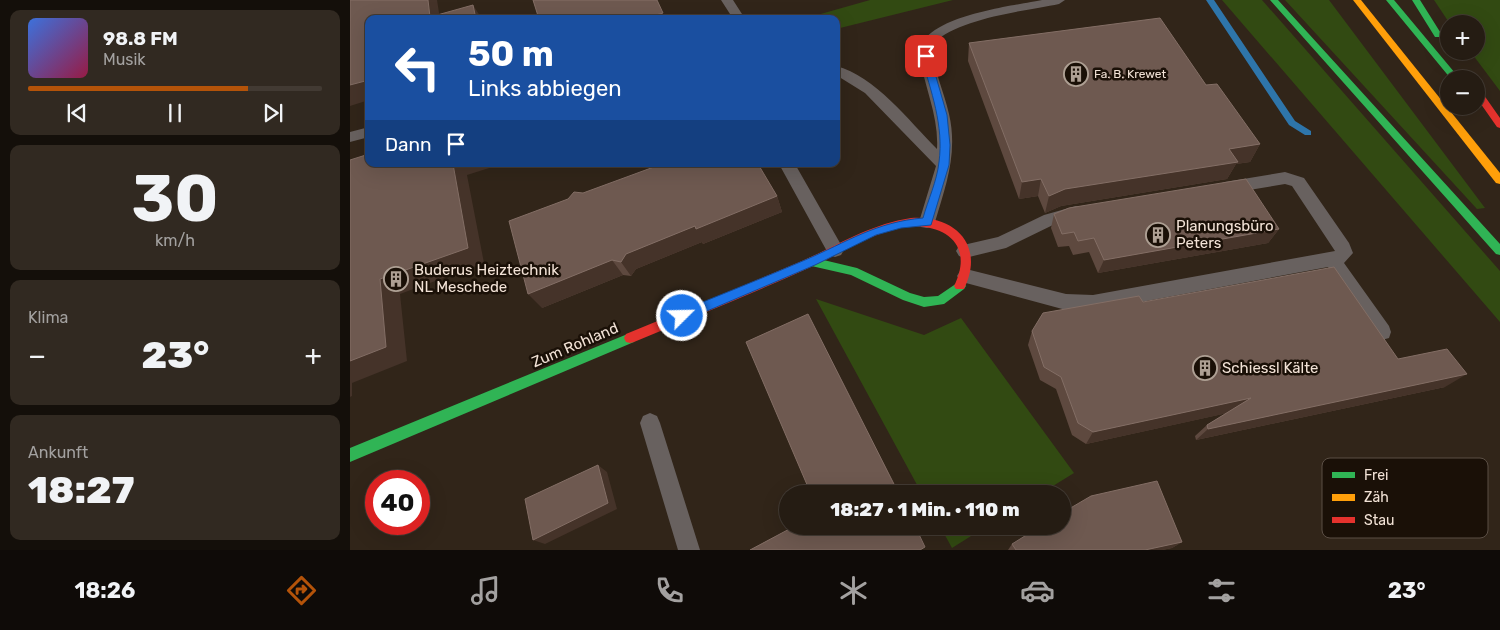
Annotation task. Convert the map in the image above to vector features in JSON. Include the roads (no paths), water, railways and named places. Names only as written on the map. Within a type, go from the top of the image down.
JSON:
[{"type":"main road","points":[[1274,0],[1500,251]]},
{"type":"main road","points":[[1357,0],[1500,180]]},
{"type":"main road","points":[[1390,0],[1448,70]]},
{"type":"main road","points":[[1416,0],[1440,38]]},
{"type":"main road","points":[[1485,103],[1500,125]]},
{"type":"main road","points":[[1485,114],[1500,132]]},
{"type":"main road","name":"Zum Rohland","points":[[350,455],[811,262],[888,227],[927,222],[937,223],[949,229],[965,251]]},
{"type":"main road","points":[[811,262],[850,270],[898,293],[925,302],[936,302],[956,291],[966,276],[968,257],[965,251]]},
{"type":"lane","points":[[727,0],[736,15]]},
{"type":"lane","points":[[927,222],[944,165],[945,130],[926,56],[928,42],[945,29],[971,19],[1058,0]]},
{"type":"lane","points":[[840,72],[870,90],[944,165]]},
{"type":"lane","points":[[350,137],[365,133]]},
{"type":"lane","points":[[789,167],[835,250]]},
{"type":"lane","points":[[966,276],[1066,302],[1093,303],[1332,259],[1340,257],[1344,253],[1343,248],[1298,182],[1285,178],[1207,191]]},
{"type":"lane","points":[[965,251],[990,247],[1003,242],[1053,217],[1090,210]]},
{"type":"lane","points":[[1332,259],[1382,332]]},
{"type":"lane","points":[[650,423],[689,550]]},
{"type":"waterway","points":[[1210,0],[1292,123],[1308,133]]},
{"type":"place","name":"Fa. B. Krewet","points":[[1076,74]]},
{"type":"place","name":"Planungsbüro Peters","points":[[1158,235]]},
{"type":"place","name":"Buderus Heiztechnik NL Meschede","points":[[396,279]]},
{"type":"place","name":"Schiessl Kälte","points":[[1205,368]]}]
